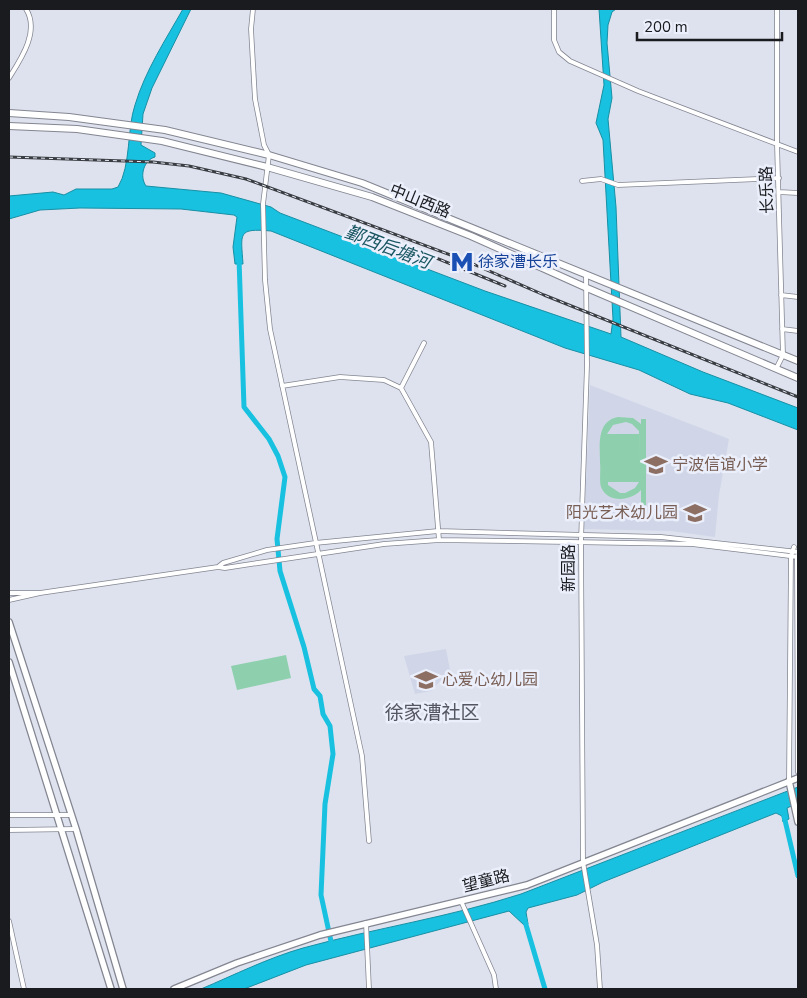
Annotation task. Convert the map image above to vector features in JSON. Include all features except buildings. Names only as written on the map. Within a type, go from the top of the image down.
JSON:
[{"type":"main road","name":"中山西路","points":[[9,113],[69,117],[164,130],[269,155],[362,183],[798,361]]},
{"type":"main road","name":"中山西路","points":[[9,126],[77,129],[162,141],[372,196],[471,236],[586,288],[798,378]]},
{"type":"street","points":[[9,78],[28,42],[32,25],[26,9]]},
{"type":"street","points":[[253,9],[251,29],[255,99],[264,145],[269,155],[263,204],[263,235],[270,329],[362,756],[369,840]]},
{"type":"street","points":[[554,9],[554,40],[559,52],[570,61],[617,82],[798,152]]},
{"type":"street","name":"长乐路","points":[[776,369],[783,355],[777,9]]},
{"type":"street","points":[[582,181],[601,179],[618,185],[779,178]]},
{"type":"street","points":[[779,192],[798,193]]},
{"type":"street","name":"新园路","points":[[586,274],[587,365],[581,534],[584,865],[589,888],[600,989]]},
{"type":"street","points":[[781,295],[798,297]]},
{"type":"street","points":[[782,329],[798,331]]},
{"type":"street","points":[[401,388],[424,343]]},
{"type":"street","points":[[282,386],[340,377],[384,380],[401,388],[431,442],[438,540]]},
{"type":"street","points":[[218,567],[223,563],[267,550],[315,543],[438,531],[581,534],[692,539],[791,551],[798,554]]},
{"type":"street","points":[[9,600],[40,593],[218,567],[225,568],[317,553],[438,540],[692,544],[790,556],[798,554]]},
{"type":"street","points":[[791,551],[789,781],[798,822]]},
{"type":"street","points":[[798,554],[798,772]]},
{"type":"street","points":[[9,593],[40,593]]},
{"type":"street","points":[[9,622],[76,829],[123,989]]},
{"type":"street","points":[[9,662],[63,830],[111,989]]},
{"type":"street","name":"望童路","points":[[174,989],[237,963],[320,935],[527,885],[584,865],[798,778]]},
{"type":"street","points":[[9,816],[71,815]]},
{"type":"street","points":[[9,830],[76,829]]},
{"type":"street","points":[[461,901],[494,975],[496,989]]},
{"type":"street","points":[[9,921],[24,989]]},
{"type":"street","points":[[366,924],[369,989]]},
{"type":"shaded area","name":"宁波信谊小学","points":[[590,385],[729,439],[719,495],[715,537],[671,531],[584,529]]},
{"type":"shaded area","name":"心爱心幼儿园","points":[[446,649],[450,670],[431,691],[415,694],[404,656]]},
{"type":"green space","points":[[618,417],[633,418],[641,424],[641,419],[646,419],[646,505],[641,505],[641,490],[632,497],[620,499],[609,496],[601,487],[601,435],[606,423]],"holes":[[[626,422],[632,424],[639,431],[640,480],[639,434],[607,434],[613,425]],[[608,482],[639,482],[635,488],[625,493],[620,493],[608,485]]]},
{"type":"green space","points":[[286,655],[291,678],[237,690],[231,666]]},
{"type":"water","points":[[183,9],[191,9],[152,88],[143,114],[141,145],[155,153],[155,157],[145,165],[143,178],[146,186],[221,193],[271,207],[280,213],[485,291],[611,334],[613,319],[603,140],[596,123],[604,85],[599,9],[616,9],[612,12],[608,25],[607,43],[612,98],[608,119],[616,207],[621,337],[703,372],[798,408],[798,430],[728,403],[690,394],[639,370],[565,348],[271,231],[247,232],[242,239],[243,264],[235,264],[233,247],[237,217],[234,215],[181,209],[80,208],[40,210],[9,219],[9,196],[53,192],[64,195],[76,189],[112,189],[118,187],[125,169],[133,114],[139,92],[156,56]]},
{"type":"water","points":[[798,787],[798,803],[787,808],[789,819],[783,822],[782,816],[776,813],[603,882],[577,895],[528,908],[526,912],[528,924],[524,925],[509,911],[306,965],[244,989],[201,989],[264,962],[303,948],[467,909],[521,894]]},
{"type":"waterway","points":[[239,259],[244,407],[269,439],[278,456],[285,477],[277,539],[280,571],[304,647],[314,689],[320,696],[323,714],[330,726],[333,754],[325,804],[321,895],[332,946]]},
{"type":"waterway","points":[[784,816],[798,876]]},
{"type":"waterway","points":[[524,918],[545,989]]},
{"type":"railway","points":[[9,157],[153,162],[189,166],[246,179],[464,260],[544,295],[798,397]]},
{"type":"railway","points":[[419,251],[505,286]]},
{"type":"place","name":"徐家漕长乐","points":[[462,262]]},
{"type":"place","name":"宁波信谊小学","points":[[656,465]]},
{"type":"place","name":"阳光艺术幼儿园","points":[[695,513]]},
{"type":"place","name":"心爱心幼儿园","points":[[426,680]]},
{"type":"district","name":"徐家漕社区","points":[[432,713]]},
{"type":"water label","name":"鄞西后塘河","points":[[388,247]]}]
